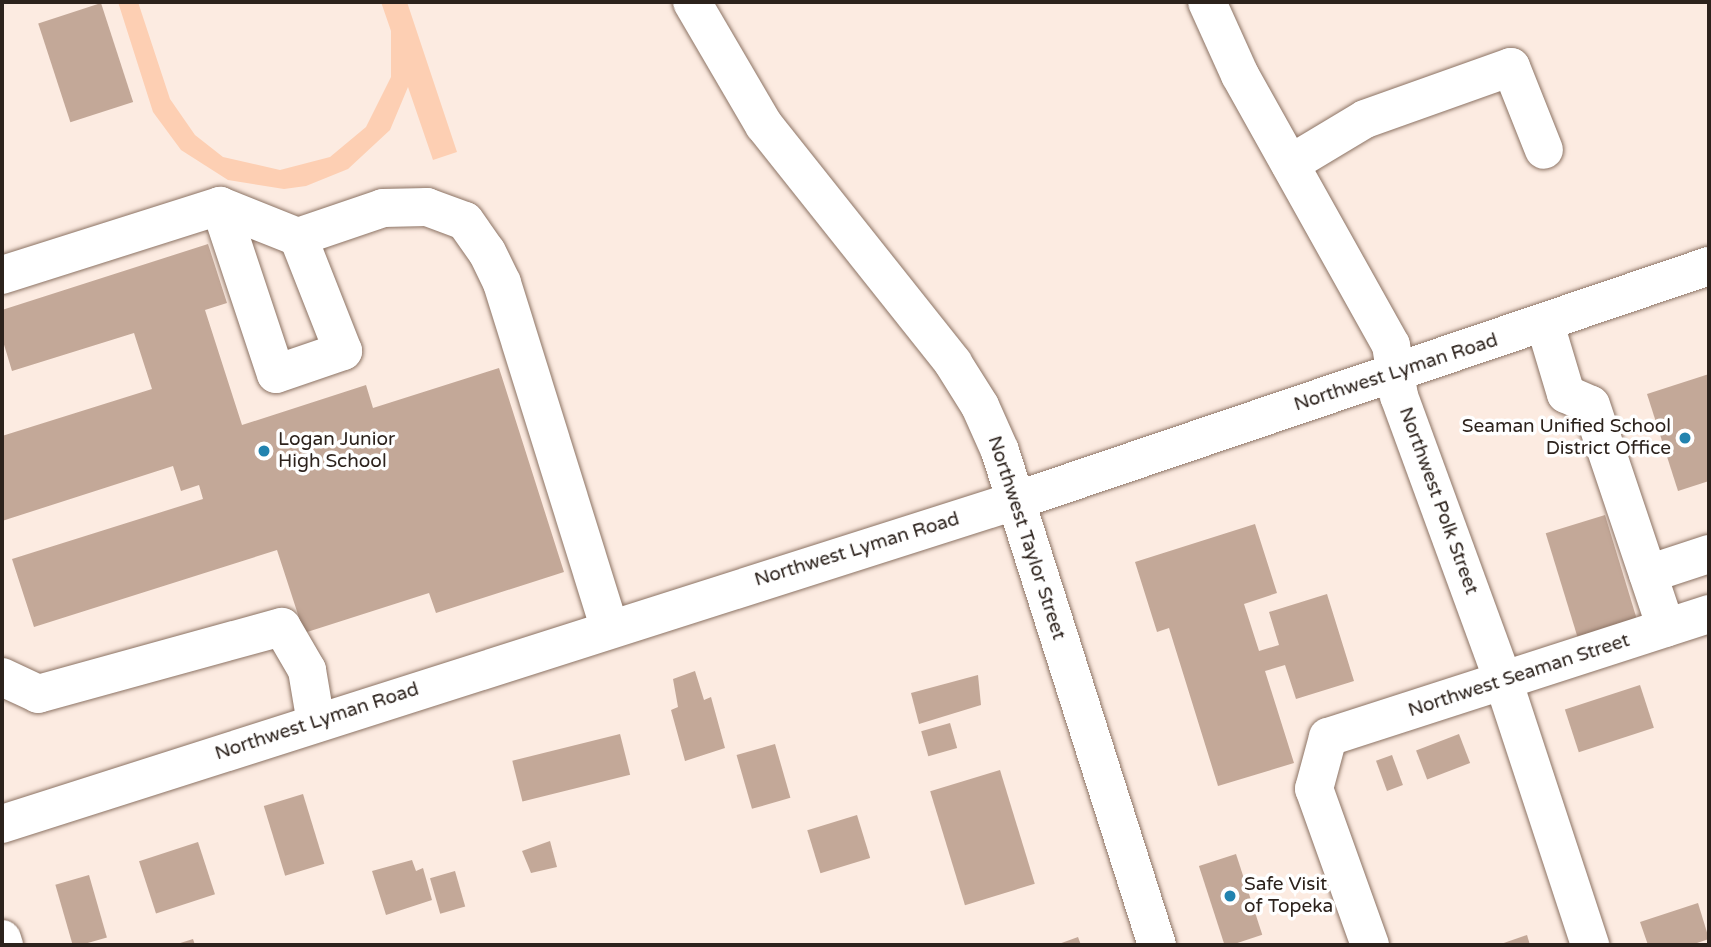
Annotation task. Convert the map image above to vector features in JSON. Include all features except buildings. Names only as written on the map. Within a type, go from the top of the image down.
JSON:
[{"type":"street","name":"Northwest Taylor Street","points":[[692,2],[764,125],[953,363],[985,417],[1015,501],[1157,945]]},
{"type":"street","name":"Northwest Polk Street","points":[[1208,2],[1240,75],[1391,345],[1399,396],[1504,683],[1591,945]]},
{"type":"street","points":[[1290,164],[1365,119],[1511,67],[1544,150]]},
{"type":"street","points":[[220,206],[276,374],[343,351],[298,237]]},
{"type":"street","points":[[2,275],[220,206],[298,237],[383,208],[427,207],[465,221],[487,252],[502,283],[609,627]]},
{"type":"street","name":"Northwest Lyman Road","points":[[2,824],[609,627],[1015,501],[1545,324],[1709,266]]},
{"type":"street","points":[[1545,324],[1566,394],[1591,405],[1648,574],[1696,626]]},
{"type":"street","points":[[1648,574],[1709,554]]},
{"type":"street","name":"Northwest Seaman Street","points":[[1370,945],[1314,789],[1328,737],[1696,626]]},
{"type":"street","points":[[2,677],[38,694],[282,627],[307,670],[316,723]]},
{"type":"street","points":[[2,939],[4,945]]},
{"type":"shaded area","points":[[118,2],[138,2],[170,99],[195,135],[223,157],[280,170],[330,157],[366,127],[391,77],[391,31],[381,2],[407,2],[457,152],[433,160],[408,87],[390,130],[348,169],[306,186],[284,189],[228,180],[181,150],[153,112]]},
{"type":"place","name":"Seaman Unified School District Office","points":[[1685,438]]},
{"type":"place","name":"Logan Junior High School","points":[[264,451]]},
{"type":"place","name":"Safe Visit of Topeka","points":[[1230,896]]}]
